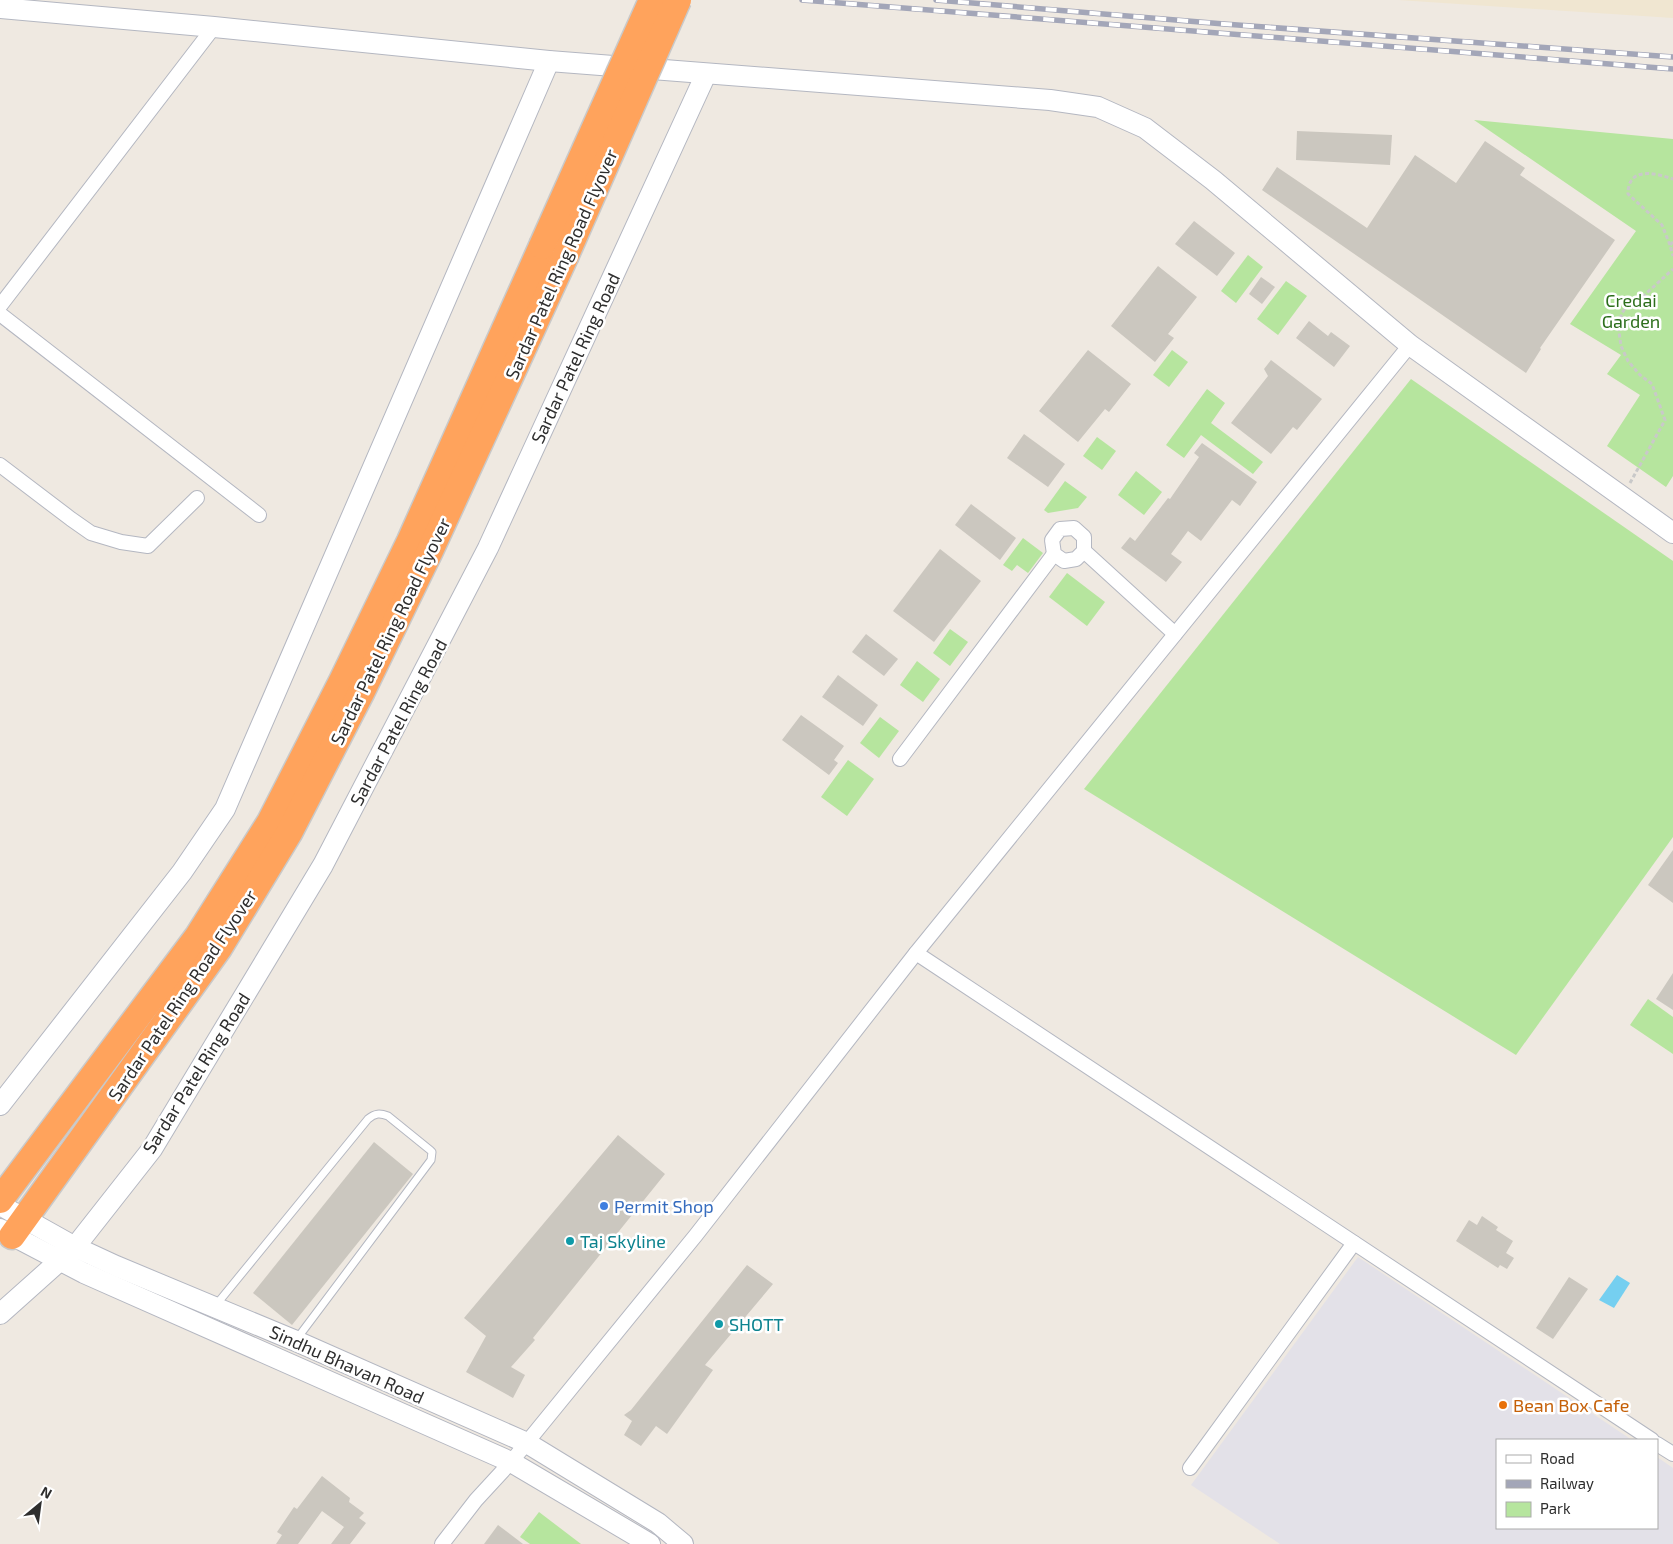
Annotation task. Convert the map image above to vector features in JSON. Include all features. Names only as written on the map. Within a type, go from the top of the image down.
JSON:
[{"type":"highway","name":"Sardar Patel Ring Road Flyover","points":[[0,1200],[209,942],[342,681],[410,541],[652,0]]},
{"type":"highway","name":"Sardar Patel Ring Road Flyover","points":[[12,1228],[209,942],[289,833],[362,691],[417,577],[561,265],[678,0]]},
{"type":"street","points":[[0,8],[214,27],[549,61],[1050,100],[1098,107],[1145,128],[1198,168],[1410,344],[1673,532]]},
{"type":"street","points":[[0,306],[214,27]]},
{"type":"street","points":[[0,1105],[182,872],[225,809],[549,61]]},
{"type":"street","name":"Sardar Patel Ring Road","points":[[0,1314],[75,1247],[152,1148],[323,865],[488,548],[706,74]]},
{"type":"street","points":[[0,314],[259,515]]},
{"type":"street","points":[[442,1544],[476,1500],[527,1443],[696,1235],[916,953],[1410,344]]},
{"type":"street","points":[[0,465],[92,533],[121,542],[148,546],[196,498]]},
{"type":"street","points":[[900,759],[1054,554],[1052,540],[1060,529],[1074,528],[1084,537],[1084,551],[1076,559],[1064,561],[1054,554]]},
{"type":"street","points":[[1084,551],[1175,634]]},
{"type":"street","points":[[916,953],[1650,1439]]},
{"type":"street","name":"Sindhu Bhavan Road","points":[[0,1204],[12,1228],[84,1274],[511,1462],[645,1543]]},
{"type":"street","name":"Sindhu Bhavan Road","points":[[12,1228],[75,1247],[296,1341],[527,1443],[658,1522],[684,1544]]},
{"type":"street","points":[[1190,1468],[1354,1243]]},
{"type":"street","points":[[1658,1445],[1673,1454]]},
{"type":"street","points":[[645,1543],[658,1522]]},
{"type":"lane","points":[[214,1307],[368,1118],[380,1113],[388,1116],[432,1152],[431,1160],[296,1341]]},
{"type":"path","points":[[1673,179],[1654,172],[1641,174],[1635,176],[1628,188],[1628,194],[1662,225],[1672,244],[1673,256]]},
{"type":"path","points":[[1638,467],[1665,420],[1652,384],[1633,369],[1624,354],[1618,332],[1619,320],[1626,307],[1639,300],[1673,268]]},
{"type":"shaded area","points":[[1398,0],[1673,0],[1673,18]]},
{"type":"shaded area","points":[[1358,1257],[1631,1439],[1496,1439],[1496,1529],[1658,1529],[1658,1458],[1673,1468],[1673,1544],[1280,1544],[1191,1485]]},
{"type":"green space","name":"Credai Garden","points":[[1474,120],[1673,139],[1673,476],[1666,487],[1607,446],[1640,395],[1607,374],[1621,355],[1570,324],[1636,231]]},
{"type":"green space","points":[[1248,255],[1263,267],[1236,303],[1221,291]]},
{"type":"green space","points":[[1286,281],[1307,296],[1278,335],[1257,319]]},
{"type":"green space","points":[[1172,350],[1188,362],[1169,387],[1153,375]]},
{"type":"green space","points":[[1411,379],[1673,561],[1673,837],[1516,1055],[1084,789]]},
{"type":"green space","points":[[1207,389],[1225,403],[1211,423],[1263,462],[1253,474],[1201,435],[1184,458],[1166,445]]},
{"type":"green space","points":[[1097,437],[1116,451],[1102,470],[1083,456]]},
{"type":"green space","points":[[1136,471],[1162,492],[1144,515],[1118,495]]},
{"type":"green space","points":[[1065,481],[1087,497],[1078,508],[1048,513],[1044,510]]},
{"type":"green space","points":[[1023,538],[1043,553],[1028,573],[1017,565],[1012,571],[1003,565]]},
{"type":"green space","points":[[1067,573],[1105,602],[1087,626],[1049,597]]},
{"type":"green space","points":[[950,629],[968,642],[950,666],[933,653]]},
{"type":"green space","points":[[917,661],[940,679],[923,702],[900,685]]},
{"type":"green space","points":[[880,717],[899,731],[879,758],[860,743]]},
{"type":"green space","points":[[848,760],[874,779],[847,816],[821,797]]},
{"type":"green space","points":[[1648,999],[1673,1017],[1673,1054],[1630,1025]]},
{"type":"green space","points":[[539,1512],[581,1544],[530,1544],[520,1537]]},
{"type":"water","points":[[1617,1275],[1630,1283],[1614,1308],[1599,1300]]},
{"type":"building","points":[[1297,131],[1392,135],[1390,165],[1296,160]]},
{"type":"building","points":[[1485,141],[1525,168],[1520,175],[1615,240],[1540,348],[1526,373],[1262,190],[1277,167],[1367,228],[1415,155],[1456,183]]},
{"type":"building","points":[[1194,221],[1235,253],[1217,276],[1175,244]]},
{"type":"building","points":[[1158,266],[1197,297],[1168,334],[1174,338],[1155,362],[1111,326]]},
{"type":"building","points":[[1261,277],[1275,287],[1262,304],[1249,294]]},
{"type":"building","points":[[1309,321],[1328,336],[1331,332],[1350,346],[1334,367],[1296,338]]},
{"type":"building","points":[[1088,350],[1131,384],[1109,412],[1105,409],[1078,442],[1039,411]]},
{"type":"building","points":[[1271,360],[1322,399],[1297,430],[1293,427],[1271,454],[1231,423],[1268,376],[1264,369]]},
{"type":"building","points":[[1024,434],[1065,464],[1048,487],[1007,458]]},
{"type":"building","points":[[1202,443],[1257,482],[1240,506],[1232,500],[1201,541],[1188,531],[1171,554],[1182,562],[1166,582],[1121,548],[1130,537],[1135,541],[1168,498],[1170,499],[1199,457],[1194,453]]},
{"type":"building","points":[[971,504],[1016,538],[1000,560],[955,525]]},
{"type":"building","points":[[940,549],[981,581],[934,642],[893,611]]},
{"type":"building","points":[[866,634],[898,659],[884,676],[852,652]]},
{"type":"building","points":[[838,675],[878,705],[863,726],[822,697]]},
{"type":"building","points":[[801,715],[844,746],[834,760],[838,763],[829,775],[782,740]]},
{"type":"building","points":[[1673,850],[1673,903],[1648,885]]},
{"type":"building","points":[[1673,973],[1673,1010],[1656,999]]},
{"type":"building","name":"Taj Skyline","points":[[618,1135],[665,1174],[533,1338],[535,1340],[511,1367],[525,1375],[513,1398],[466,1372],[486,1336],[464,1318]]},
{"type":"building","points":[[374,1142],[413,1174],[292,1325],[253,1293]]},
{"type":"building","points":[[1482,1216],[1498,1227],[1496,1230],[1513,1241],[1506,1253],[1514,1258],[1507,1269],[1500,1265],[1498,1268],[1456,1241],[1469,1220],[1477,1225]]},
{"type":"building","name":"SHOTT","points":[[747,1265],[773,1284],[705,1365],[713,1370],[667,1434],[656,1426],[641,1446],[624,1435],[632,1421],[624,1415],[631,1410]]},
{"type":"building","points":[[1569,1277],[1588,1289],[1553,1339],[1536,1328]]},
{"type":"building","points":[[322,1476],[350,1498],[349,1502],[364,1513],[359,1518],[366,1523],[350,1544],[331,1544],[344,1527],[322,1511],[298,1544],[276,1544],[282,1535],[277,1532],[294,1507],[297,1509]]},
{"type":"building","points":[[498,1525],[523,1544],[484,1544]]},
{"type":"railway","points":[[802,0],[1673,69]]},
{"type":"railway","points":[[936,0],[1224,24],[1673,57]]},
{"type":"place","name":"Permit Shop","points":[[604,1206]]},
{"type":"place","name":"Taj Skyline","points":[[570,1241]]},
{"type":"place","name":"SHOTT","points":[[719,1324]]},
{"type":"place","name":"Bean Box Cafe","points":[[1503,1405]]}]
